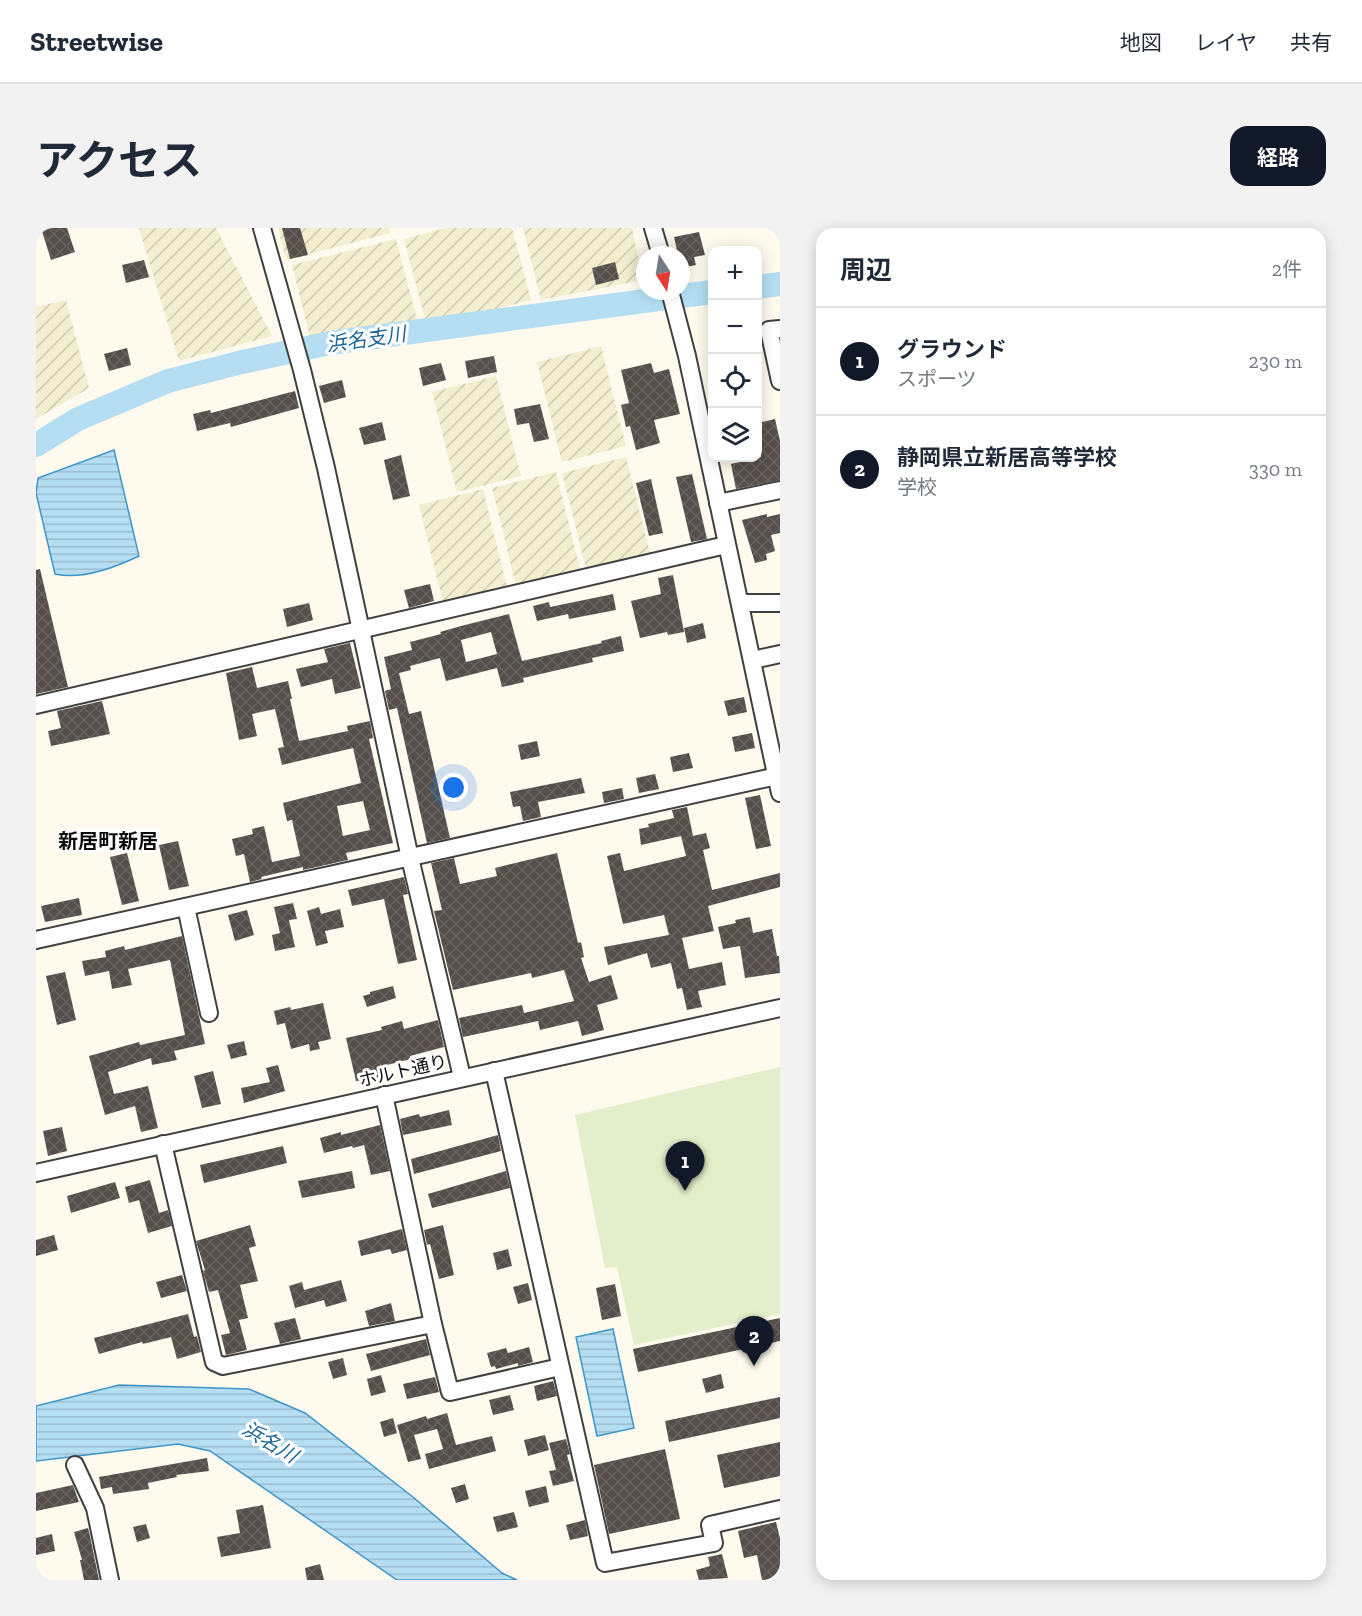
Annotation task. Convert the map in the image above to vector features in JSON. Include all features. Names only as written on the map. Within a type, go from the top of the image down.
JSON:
[{"type":"street","points":[[262,228],[302,370],[326,468],[410,858],[462,1077]]},
{"type":"street","points":[[653,228],[658,246]]},
{"type":"street","points":[[36,940],[410,858],[779,785],[687,356],[672,300]]},
{"type":"street","points":[[780,329],[770,330],[780,381]]},
{"type":"street","points":[[718,503],[780,490]]},
{"type":"street","points":[[36,705],[726,545]]},
{"type":"street","points":[[740,603],[780,603]]},
{"type":"street","points":[[753,660],[780,654]]},
{"type":"street","points":[[186,907],[209,1013]]},
{"type":"street","name":"ホルト通り","points":[[36,1173],[780,1008]]},
{"type":"street","points":[[494,1071],[605,1563],[714,1543],[710,1525],[780,1509]]},
{"type":"street","points":[[384,1095],[433,1324],[450,1392],[560,1367]]},
{"type":"street","points":[[163,1144],[214,1362],[223,1366],[433,1324]]},
{"type":"street","points":[[75,1465],[95,1508],[110,1580]]},
{"type":"shaded area","points":[[139,228],[216,228],[272,336],[179,361]]},
{"type":"shaded area","points":[[278,228],[389,228],[390,233],[286,260]]},
{"type":"shaded area","points":[[446,228],[512,228],[531,300],[427,327],[404,239]]},
{"type":"shaded area","points":[[523,228],[632,228],[636,247],[636,281],[541,300]]},
{"type":"shaded area","points":[[396,239],[419,327],[314,354],[292,265]]},
{"type":"shaded area","points":[[66,300],[89,388],[36,419],[36,307]]},
{"type":"shaded area","points":[[601,346],[626,446],[562,462],[537,362]]},
{"type":"shaded area","points":[[496,376],[521,476],[457,492],[432,392]]},
{"type":"shaded area","points":[[626,457],[651,557],[587,573],[562,473]]},
{"type":"shaded area","points":[[556,472],[581,573],[517,589],[492,488]]},
{"type":"shaded area","points":[[483,489],[508,590],[444,606],[419,505]]},
{"type":"green space","points":[[780,1067],[780,1314],[634,1345],[617,1267],[605,1268],[575,1115]]},
{"type":"water","points":[[114,450],[139,556],[109,569],[87,574],[55,574],[36,493],[38,478]]},
{"type":"water","points":[[613,1329],[634,1428],[597,1436],[576,1337]]},
{"type":"water","name":"浜名川","points":[[119,1385],[249,1389],[305,1413],[413,1497],[502,1573],[517,1580],[397,1580],[210,1451],[178,1444],[36,1461],[36,1406]]},
{"type":"building","points":[[41,228],[67,228],[75,252],[51,260]]},
{"type":"building","points":[[282,228],[300,228],[308,255],[290,259]]},
{"type":"building","points":[[699,232],[705,255],[694,257],[696,265],[690,266],[690,246],[676,246],[674,237]]},
{"type":"building","points":[[144,260],[149,277],[126,283],[122,265]]},
{"type":"building","points":[[615,262],[619,279],[596,285],[592,268]]},
{"type":"building","points":[[127,348],[131,365],[109,371],[104,354]]},
{"type":"building","points":[[494,356],[497,372],[468,378],[465,361]]},
{"type":"building","points":[[441,363],[446,380],[423,386],[419,368]]},
{"type":"building","points":[[651,363],[654,373],[669,369],[680,414],[654,420],[660,443],[636,450],[630,426],[626,427],[621,405],[629,403],[621,370]]},
{"type":"building","points":[[342,380],[346,397],[324,403],[319,386]]},
{"type":"building","points":[[295,391],[299,408],[231,427],[230,423],[197,431],[193,414],[210,410],[211,413]]},
{"type":"building","points":[[540,404],[549,439],[534,442],[529,423],[517,425],[514,409]]},
{"type":"building","points":[[775,419],[780,441],[780,480],[736,489],[731,464],[762,462],[762,422]]},
{"type":"building","points":[[382,422],[386,440],[364,445],[359,428]]},
{"type":"building","points":[[401,455],[410,496],[393,500],[384,460]]},
{"type":"building","points":[[692,474],[707,539],[691,542],[676,477]]},
{"type":"building","points":[[651,479],[663,533],[649,536],[636,483]]},
{"type":"building","points":[[767,514],[767,517],[780,514],[780,533],[771,535],[775,551],[766,554],[767,560],[755,563],[742,520]]},
{"type":"building","points":[[40,569],[68,687],[36,694],[36,570]]},
{"type":"building","points":[[673,575],[684,632],[668,635],[667,632],[640,638],[631,601],[661,594],[658,578]]},
{"type":"building","points":[[430,584],[434,601],[409,608],[404,590]]},
{"type":"building","points":[[613,594],[616,610],[569,619],[568,614],[537,621],[533,606],[549,602],[550,607]]},
{"type":"building","points":[[309,603],[313,620],[287,627],[283,609]]},
{"type":"building","points":[[509,614],[522,661],[602,643],[601,641],[621,636],[624,651],[592,658],[593,662],[523,678],[524,682],[502,687],[497,668],[446,681],[440,658],[410,666],[411,670],[399,673],[409,714],[421,711],[450,838],[427,843],[397,708],[389,710],[385,691],[391,689],[384,657],[412,650],[410,642]],"holes":[[[491,632],[497,654],[466,662],[461,640]]]},
{"type":"building","points":[[703,623],[706,638],[687,643],[684,628]]},
{"type":"building","points":[[350,643],[361,688],[335,694],[332,679],[301,687],[296,669],[328,662],[324,649]]},
{"type":"building","points":[[252,667],[257,688],[288,681],[299,741],[348,731],[347,726],[370,721],[373,738],[369,739],[393,843],[346,853],[348,860],[303,870],[303,867],[261,877],[262,879],[250,882],[244,854],[236,856],[232,839],[253,834],[252,829],[264,826],[272,862],[300,856],[292,820],[287,821],[283,803],[361,783],[353,748],[282,765],[278,748],[284,747],[275,709],[252,714],[257,736],[239,740],[226,673]],"holes":[[[363,801],[370,830],[343,836],[337,806]]]},
{"type":"building","points":[[744,697],[747,712],[728,716],[724,701]]},
{"type":"building","points":[[102,701],[110,734],[51,746],[48,731],[61,728],[57,711]]},
{"type":"building","points":[[752,733],[755,748],[735,752],[732,737]]},
{"type":"building","points":[[537,741],[540,756],[521,760],[518,745]]},
{"type":"building","points":[[689,753],[693,768],[673,772],[670,757]]},
{"type":"building","points":[[655,774],[659,789],[639,793],[636,778]]},
{"type":"building","points":[[581,778],[585,793],[538,802],[541,817],[523,821],[520,806],[513,807],[510,792]]},
{"type":"building","points":[[622,788],[624,799],[604,803],[602,792]]},
{"type":"building","points":[[760,795],[771,846],[756,849],[745,798]]},
{"type":"building","points":[[687,807],[693,836],[706,833],[710,848],[703,850],[712,890],[780,873],[780,887],[708,906],[714,931],[682,938],[689,969],[722,962],[726,985],[698,991],[702,1007],[687,1010],[682,988],[677,989],[671,963],[651,968],[647,953],[608,965],[604,947],[669,935],[664,915],[623,924],[607,856],[620,853],[624,871],[686,856],[681,836],[641,845],[639,829],[649,827],[648,824],[674,818],[672,810]]},
{"type":"building","points":[[178,841],[189,886],[169,890],[159,845]]},
{"type":"building","points":[[127,853],[139,901],[122,905],[110,857]]},
{"type":"building","points":[[557,853],[578,943],[581,942],[584,957],[581,958],[589,982],[611,975],[618,999],[597,1005],[604,1030],[582,1036],[578,1021],[540,1030],[538,1021],[463,1037],[459,1018],[522,1005],[524,1013],[574,1001],[564,970],[532,978],[531,973],[453,990],[434,911],[442,910],[431,863],[454,858],[460,884],[497,876],[495,868]]},
{"type":"building","points":[[404,877],[408,894],[403,895],[417,960],[398,964],[384,899],[352,906],[348,890]]},
{"type":"building","points":[[79,898],[82,915],[45,922],[41,906]]},
{"type":"building","points":[[293,903],[297,919],[289,920],[295,947],[275,951],[272,935],[280,933],[274,907]]},
{"type":"building","points":[[319,907],[321,914],[340,909],[344,927],[325,931],[328,943],[316,946],[307,911]]},
{"type":"building","points":[[247,910],[254,935],[235,941],[228,915]]},
{"type":"building","points":[[750,917],[753,933],[772,929],[777,956],[779,956],[780,973],[745,978],[740,946],[723,949],[718,927]]},
{"type":"building","points":[[182,936],[205,1044],[174,1051],[177,1060],[152,1065],[151,1058],[108,1072],[114,1094],[148,1086],[158,1128],[141,1132],[135,1106],[105,1115],[89,1056],[139,1042],[140,1045],[185,1035],[170,960],[128,969],[132,985],[112,989],[109,971],[85,976],[82,961],[106,957],[105,951],[124,946],[125,950]]},
{"type":"building","points":[[65,972],[76,1020],[57,1025],[46,976]]},
{"type":"building","points":[[393,986],[396,998],[367,1007],[363,996]]},
{"type":"building","points":[[323,1003],[331,1039],[318,1042],[320,1049],[310,1051],[309,1044],[291,1049],[285,1023],[277,1025],[274,1011]]},
{"type":"building","points":[[438,1020],[444,1047],[379,1067],[381,1077],[356,1081],[346,1038],[382,1030],[381,1027],[402,1021],[404,1029]]},
{"type":"building","points":[[244,1041],[247,1055],[231,1059],[227,1045]]},
{"type":"building","points":[[278,1065],[285,1091],[244,1103],[241,1088],[270,1082],[266,1068]]},
{"type":"building","points":[[213,1071],[221,1104],[202,1108],[194,1076]]},
{"type":"building","points":[[449,1110],[452,1125],[403,1135],[400,1119]]},
{"type":"building","points":[[380,1125],[390,1171],[371,1175],[364,1145],[324,1153],[320,1138]]},
{"type":"building","points":[[62,1127],[67,1151],[48,1156],[43,1131]]},
{"type":"building","points":[[498,1135],[501,1151],[414,1174],[411,1159]]},
{"type":"building","points":[[283,1146],[287,1163],[204,1183],[200,1165]]},
{"type":"building","points":[[352,1171],[355,1188],[302,1198],[298,1181]]},
{"type":"building","points":[[506,1171],[510,1188],[432,1208],[428,1194]]},
{"type":"building","points":[[150,1180],[159,1213],[168,1210],[172,1226],[148,1233],[139,1200],[129,1203],[125,1187]]},
{"type":"building","points":[[115,1182],[120,1198],[71,1213],[67,1196]]},
{"type":"building","points":[[250,1225],[256,1246],[249,1248],[258,1281],[240,1285],[248,1318],[239,1320],[247,1350],[226,1355],[221,1335],[230,1333],[218,1290],[209,1292],[196,1241]]},
{"type":"building","points":[[443,1225],[454,1275],[439,1279],[424,1230]]},
{"type":"building","points":[[402,1229],[407,1250],[392,1254],[390,1249],[361,1256],[358,1241]]},
{"type":"building","points":[[54,1235],[58,1250],[36,1256],[36,1240]]},
{"type":"building","points":[[508,1249],[512,1266],[497,1270],[493,1253]]},
{"type":"building","points":[[182,1275],[187,1291],[161,1298],[156,1282]]},
{"type":"building","points":[[341,1280],[347,1301],[326,1307],[324,1300],[295,1308],[289,1286],[302,1282],[304,1290]]},
{"type":"building","points":[[528,1283],[532,1300],[518,1304],[513,1287]]},
{"type":"building","points":[[615,1284],[621,1316],[602,1320],[596,1288]]},
{"type":"building","points":[[391,1303],[395,1321],[369,1326],[365,1311]]},
{"type":"building","points":[[188,1314],[201,1352],[177,1359],[171,1337],[99,1354],[94,1338]]},
{"type":"building","points":[[295,1318],[301,1339],[280,1344],[274,1323]]},
{"type":"building","points":[[780,1318],[780,1341],[638,1372],[633,1349]]},
{"type":"building","points":[[426,1339],[430,1355],[371,1371],[366,1354]]},
{"type":"building","points":[[529,1347],[533,1362],[518,1366],[518,1363],[496,1369],[495,1366],[491,1367],[487,1353],[506,1348],[508,1353]]},
{"type":"building","points":[[343,1358],[347,1375],[333,1379],[328,1362]]},
{"type":"building","points":[[721,1374],[724,1388],[706,1393],[702,1379]]},
{"type":"building","points":[[381,1375],[386,1392],[371,1396],[367,1379]]},
{"type":"building","points":[[435,1377],[439,1392],[407,1399],[403,1384]]},
{"type":"building","points":[[553,1381],[557,1396],[537,1401],[534,1386]]},
{"type":"building","points":[[510,1395],[514,1410],[493,1415],[489,1400]]},
{"type":"building","points":[[780,1397],[780,1418],[669,1442],[665,1421]]},
{"type":"building","points":[[447,1413],[456,1445],[492,1436],[496,1451],[429,1469],[425,1454],[443,1449],[437,1429],[414,1435],[421,1459],[408,1462],[397,1425],[426,1416],[427,1419]]},
{"type":"building","points":[[393,1418],[397,1433],[384,1437],[380,1422]]},
{"type":"building","points":[[545,1435],[549,1450],[528,1456],[524,1440]]},
{"type":"building","points":[[566,1439],[570,1454],[567,1455],[574,1481],[553,1486],[549,1471],[556,1470],[549,1443]]},
{"type":"building","points":[[780,1442],[780,1476],[724,1488],[717,1455]]},
{"type":"building","points":[[665,1449],[680,1519],[609,1534],[594,1465]]},
{"type":"building","points":[[207,1458],[209,1471],[176,1475],[177,1477],[148,1483],[149,1489],[113,1494],[112,1487],[101,1489],[99,1477]]},
{"type":"building","points":[[465,1484],[469,1499],[456,1503],[451,1488]]},
{"type":"building","points":[[73,1485],[79,1502],[36,1511],[36,1493]]},
{"type":"building","points":[[546,1486],[549,1502],[529,1507],[525,1491]]},
{"type":"building","points":[[263,1505],[271,1548],[221,1557],[217,1537],[240,1533],[236,1510]]},
{"type":"building","points":[[514,1512],[518,1527],[497,1532],[493,1517]]},
{"type":"building","points":[[585,1520],[588,1536],[570,1540],[566,1525]]},
{"type":"building","points":[[776,1522],[780,1538],[780,1580],[762,1580],[757,1555],[744,1558],[738,1531]]},
{"type":"building","points":[[146,1524],[150,1538],[137,1542],[133,1527]]},
{"type":"building","points":[[88,1528],[99,1580],[84,1580],[80,1560],[82,1560],[74,1532]]},
{"type":"building","points":[[52,1534],[55,1551],[36,1555],[36,1538]]},
{"type":"building","points":[[722,1554],[728,1578],[699,1580],[696,1570],[710,1566],[708,1557]]},
{"type":"building","points":[[320,1564],[324,1580],[307,1580],[305,1568]]},
{"type":"waterway","name":"浜名支川","points":[[762,286],[780,284]]},
{"type":"waterway","name":"浜名支川","points":[[36,445],[78,419],[168,381],[242,362],[330,343],[708,293]]},
{"type":"place","name":"グラウンド","points":[[685,1191]]},
{"type":"place","name":"静岡県立新居高等学校","points":[[754,1366]]},
{"type":"district","name":"新居町新居","points":[[108,841]]}]
